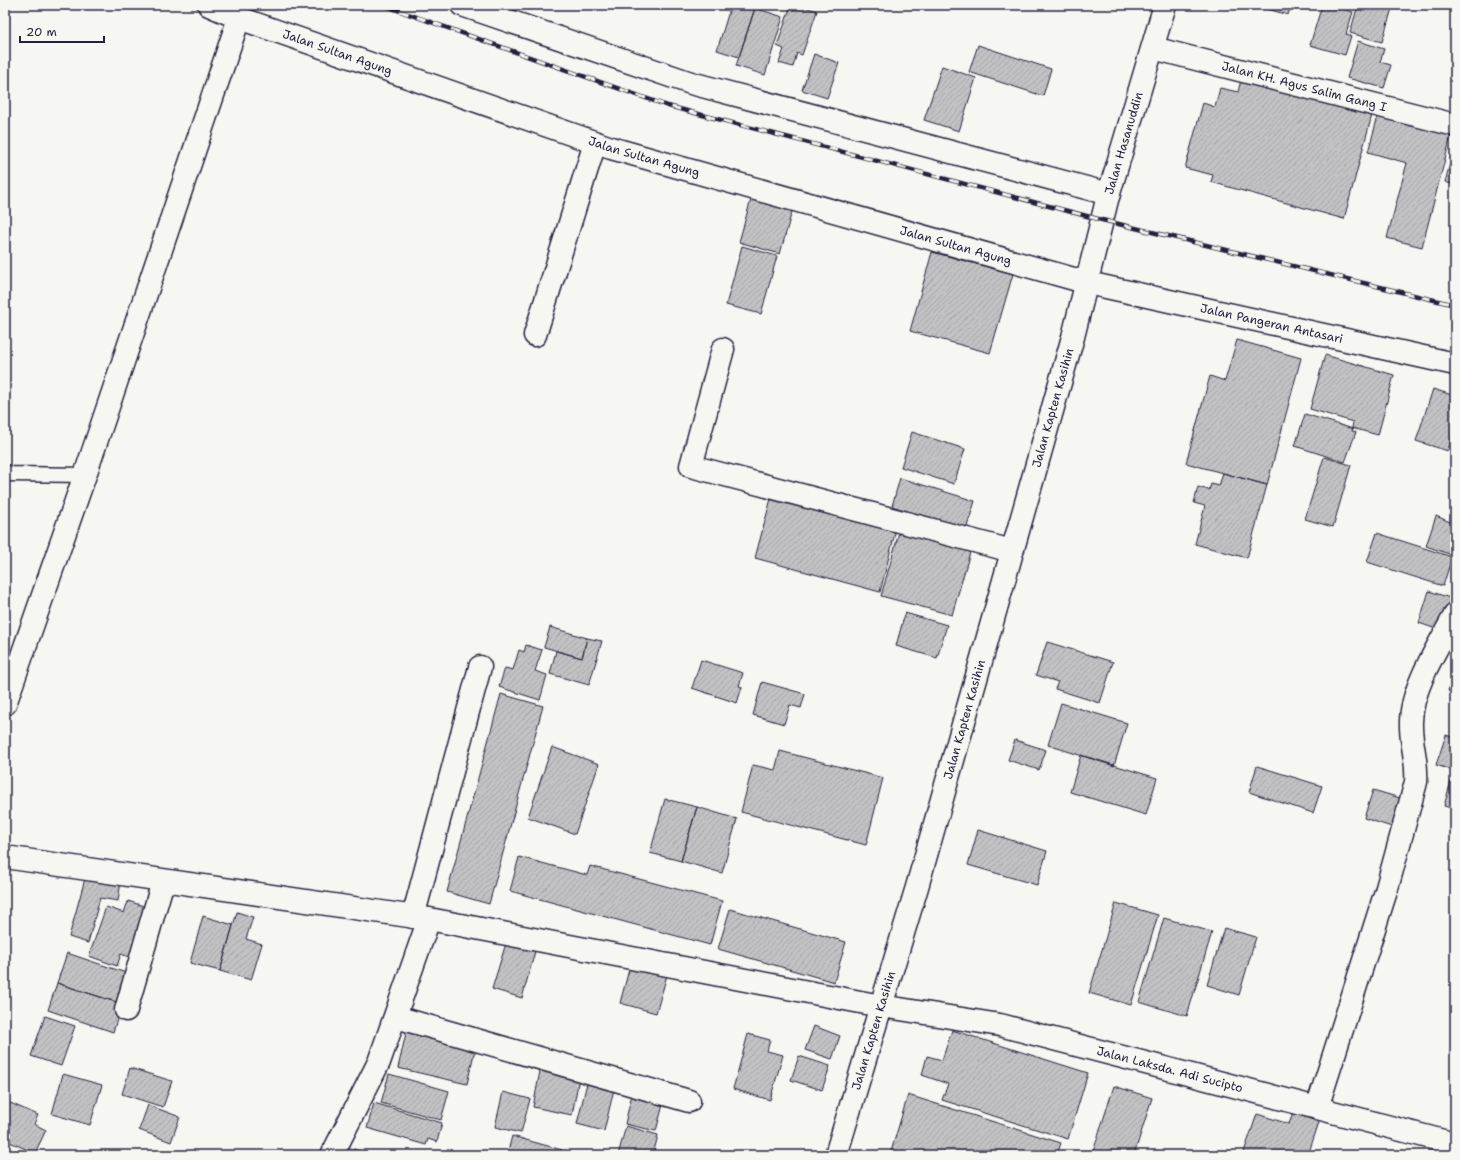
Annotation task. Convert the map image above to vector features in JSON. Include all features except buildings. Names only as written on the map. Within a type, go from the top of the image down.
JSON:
[{"type":"street","name":"Jalan Sultan Agung","points":[[210,5],[239,18],[595,143],[1088,283]]},
{"type":"street","points":[[462,5],[691,82],[1109,194]]},
{"type":"street","name":"Jalan Hasanuddin","points":[[1088,283],[1109,194],[1154,48],[1165,5]]},
{"type":"street","points":[[5,704],[85,475],[239,18]]},
{"type":"street","name":"Jalan KH. Agus Salim Gang I","points":[[1154,48],[1455,125]]},
{"type":"street","points":[[534,335],[595,143]]},
{"type":"street","name":"Jalan Pangeran Antasari","points":[[1088,283],[1455,364]]},
{"type":"street","name":"Jalan Kapten Kasihin","points":[[836,1155],[881,1006],[1088,283]]},
{"type":"street","points":[[723,349],[692,466],[1012,551]]},
{"type":"street","points":[[1317,1108],[1387,888],[1416,782],[1417,768],[1410,721],[1414,695],[1455,615]]},
{"type":"street","points":[[332,1155],[379,1062],[396,1017],[421,918],[480,666]]},
{"type":"street","name":"Jalan Laksda. Adi Sucipto","points":[[5,857],[421,918],[881,1006],[1000,1025],[1455,1144]]},
{"type":"street","points":[[126,1010],[163,880]]},
{"type":"street","points":[[396,1017],[689,1100]]},
{"type":"lane","points":[[5,472],[11,474],[85,475]]},
{"type":"railway","points":[[383,5],[668,106],[1102,220],[1455,305]]}]
